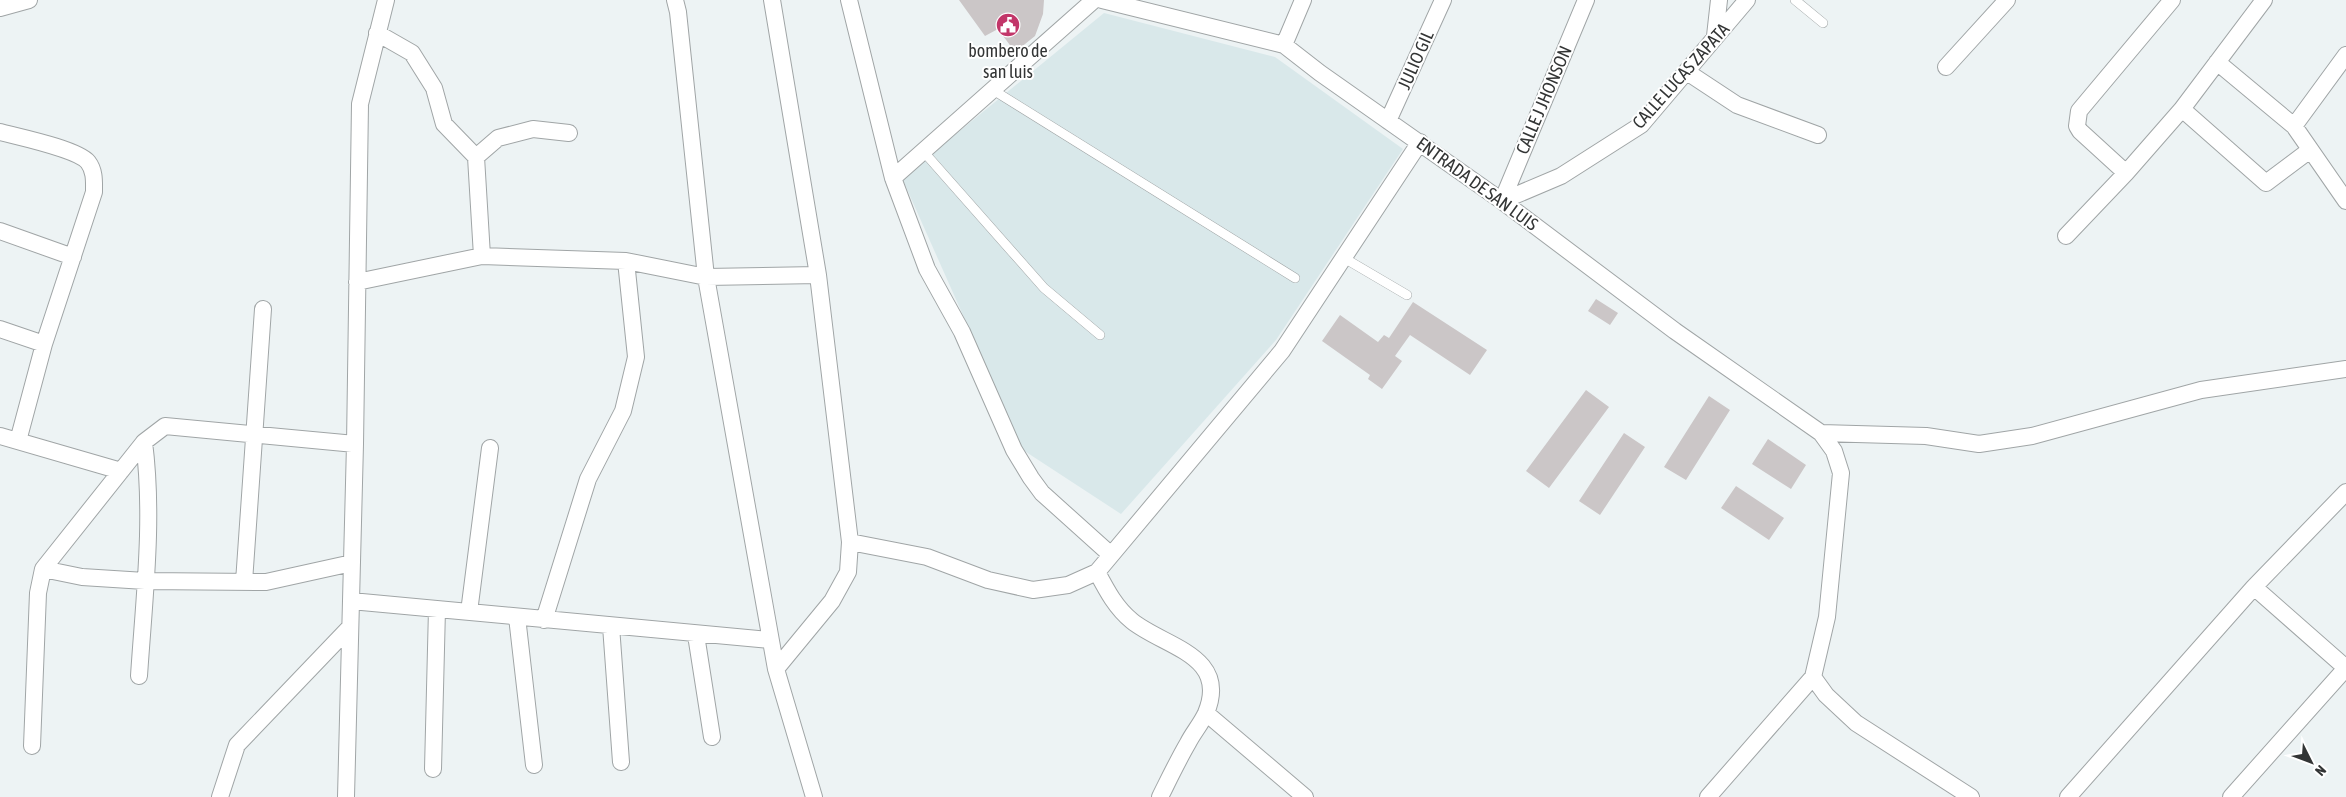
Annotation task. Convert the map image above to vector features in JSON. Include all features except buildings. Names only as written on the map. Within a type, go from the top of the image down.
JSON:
[{"type":"street","points":[[0,8],[29,0]]},
{"type":"street","points":[[346,797],[355,444],[360,104],[386,0]]},
{"type":"street","points":[[674,0],[678,12],[706,278],[776,669],[814,797]]},
{"type":"street","points":[[772,0],[818,275],[850,542],[848,572],[832,600],[776,669]]},
{"type":"street","points":[[849,0],[892,178],[927,269],[962,332],[1014,450],[1026,471],[1042,493],[1111,555]]},
{"type":"street","points":[[892,178],[1094,0]]},
{"type":"street","name":"ENTRADA DE SAN LUIS","points":[[1102,0],[1284,45],[1502,201],[1675,331],[1820,433]]},
{"type":"street","points":[[1284,45],[1303,0]]},
{"type":"street","name":"JULIO GIL","points":[[1388,121],[1443,0]]},
{"type":"street","name":"CALLE J JHONSON","points":[[1502,201],[1586,0]]},
{"type":"street","points":[[1716,36],[1719,0]]},
{"type":"street","name":"CALLE LUCAS ZAPATA","points":[[1502,201],[1561,176],[1641,125],[1748,0]]},
{"type":"street","points":[[1946,66],[2007,0]]},
{"type":"street","points":[[2126,174],[2080,131],[2077,126],[2079,111],[2172,0]]},
{"type":"street","points":[[2066,236],[2126,174],[2182,109],[2264,0]]},
{"type":"street","points":[[377,33],[412,53],[434,88],[444,124],[476,157],[482,256]]},
{"type":"street","points":[[2294,126],[2346,55]]},
{"type":"street","points":[[2217,62],[2294,126],[2345,199]]},
{"type":"street","points":[[1687,72],[1737,104],[1818,135]]},
{"type":"street","points":[[2182,109],[2266,183],[2310,150]]},
{"type":"street","points":[[476,157],[498,138],[533,129],[569,133]]},
{"type":"street","points":[[0,132],[75,154],[89,163],[94,172],[94,192],[44,344],[18,441]]},
{"type":"street","points":[[850,542],[927,557],[988,580],[1033,590],[1068,585],[1097,572],[1282,351],[1420,142]]},
{"type":"street","points":[[0,231],[73,257]]},
{"type":"street","points":[[357,282],[482,256],[626,261],[706,278],[818,275]]},
{"type":"street","points":[[544,620],[588,479],[623,411],[636,357],[626,261]]},
{"type":"street","points":[[244,582],[263,309]]},
{"type":"street","points":[[0,329],[44,344]]},
{"type":"street","points":[[1820,433],[1926,436],[1979,444],[2032,436],[2201,390],[2346,368]]},
{"type":"street","points":[[32,746],[38,593],[43,569],[144,442],[165,426],[355,444]]},
{"type":"street","points":[[1708,797],[1814,677],[1827,617],[1841,473],[1834,451],[1820,433]]},
{"type":"street","points":[[0,436],[121,471]]},
{"type":"street","points":[[139,676],[145,582],[148,472],[144,442]]},
{"type":"street","points":[[469,612],[490,448]]},
{"type":"street","points":[[2068,797],[2254,587],[2346,492]]},
{"type":"street","points":[[43,569],[82,577],[145,582],[266,582],[352,562]]},
{"type":"street","points":[[1097,572],[1112,601],[1133,622],[1197,659],[1209,677],[1210,693],[1206,713],[1188,742],[1160,797]]},
{"type":"street","points":[[2231,797],[2346,668],[2254,587]]},
{"type":"street","points":[[351,600],[696,635],[770,640]]},
{"type":"street","points":[[433,769],[437,609]]},
{"type":"street","points":[[517,617],[534,765]]},
{"type":"street","points":[[611,626],[621,762]]},
{"type":"street","points":[[220,797],[237,745],[350,627]]},
{"type":"street","points":[[696,635],[712,737]]},
{"type":"street","points":[[1814,677],[1826,695],[1856,723],[1971,797]]},
{"type":"street","points":[[1206,713],[1305,797]]},
{"type":"lane","points":[[1795,0],[1823,23]]},
{"type":"lane","points":[[993,90],[1295,278]]},
{"type":"lane","points":[[923,151],[1044,288],[1100,335]]},
{"type":"lane","points":[[1344,258],[1407,295]]},
{"type":"shaded area","points":[[1104,13],[1275,57],[1403,149],[1276,340],[1121,514],[1023,450],[902,178]]},
{"type":"place","name":"bombero de san luis","points":[[1008,25]]}]
